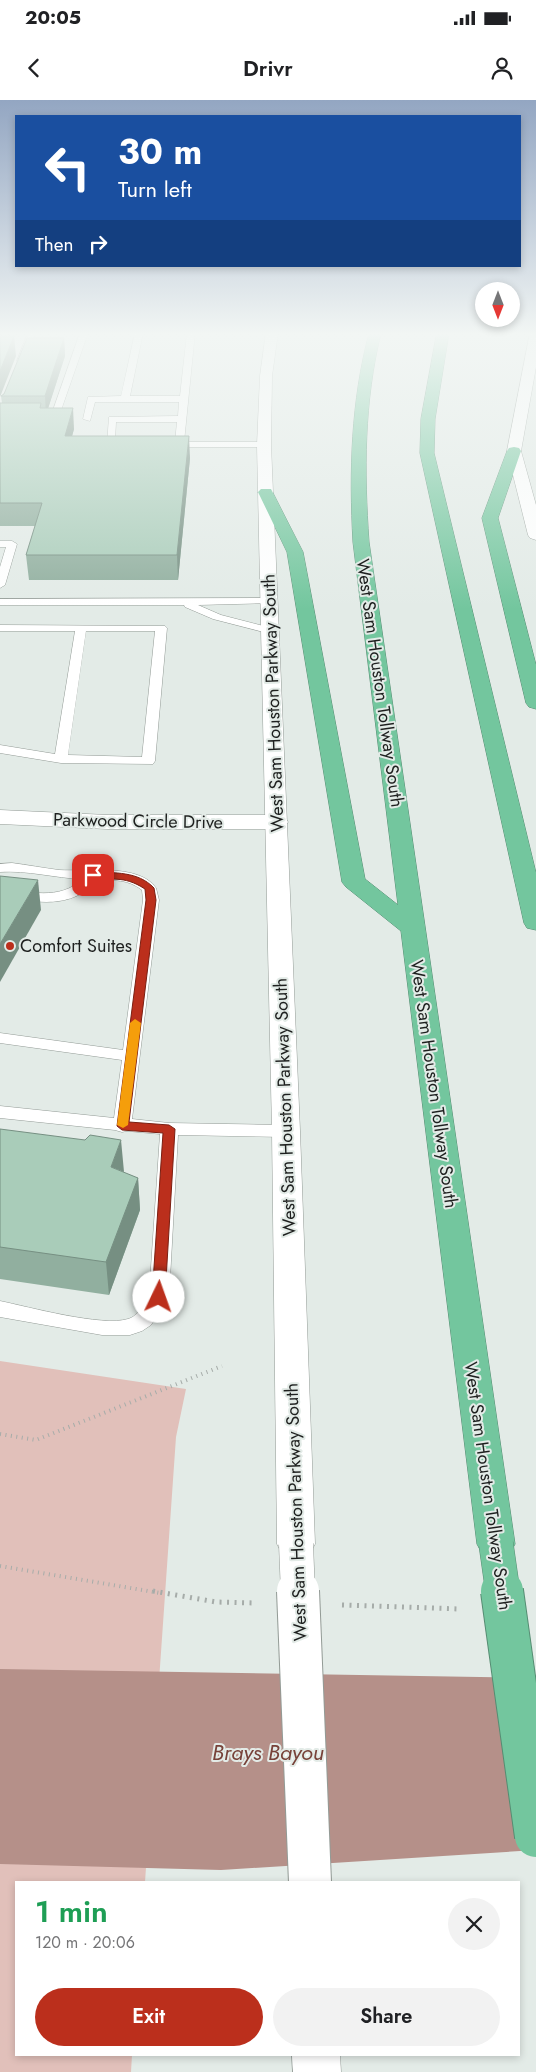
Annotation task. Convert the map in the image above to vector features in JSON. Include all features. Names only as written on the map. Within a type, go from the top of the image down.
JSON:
[{"type":"highway","name":"West Sam Houston Tollway South","points":[[360,425],[358,459],[360,518],[365,579],[536,1836]]},
{"type":"highway","points":[[428,425],[427,453],[536,923]]},
{"type":"highway","points":[[514,452],[490,518],[536,703]]},
{"type":"highway","points":[[266,492],[295,552],[354,882],[412,928]]},
{"type":"main road","name":"West Sam Houston Parkway South","points":[[265,425],[286,1130],[296,1544],[310,1881]]},
{"type":"main road","points":[[520,425],[514,452],[536,535]]},
{"type":"main road","name":"Parkwood Circle Drive","points":[[0,817],[108,822],[277,822]]},
{"type":"main road","points":[[316,2056],[317,2072]]},
{"type":"lane","points":[[99,425],[110,442],[139,445]]},
{"type":"lane","points":[[180,445],[182,425]]},
{"type":"lane","points":[[155,445],[264,445]]},
{"type":"lane","points":[[0,544],[12,544],[0,583]]},
{"type":"lane","points":[[179,601],[217,617],[271,631]]},
{"type":"lane","points":[[0,602],[270,601]]},
{"type":"lane","points":[[0,628],[161,628],[148,761],[60,759],[0,749]]},
{"type":"lane","points":[[60,759],[81,628]]},
{"type":"lane","points":[[0,868],[12,867],[59,874],[123,876],[138,880],[149,888],[151,900],[122,1126]]},
{"type":"lane","points":[[0,891],[44,897],[65,895],[80,889],[93,875]]},
{"type":"lane","points":[[0,1038],[131,1056]]},
{"type":"lane","points":[[0,1112],[122,1126],[169,1129],[286,1130]]},
{"type":"lane","points":[[0,1309],[100,1327],[132,1327],[150,1314],[159,1297],[169,1129]]},
{"type":"path","points":[[0,1434],[36,1440],[222,1366]]},
{"type":"shaded area","points":[[0,1361],[186,1389],[176,1437],[145,1881],[15,1881],[15,2056],[132,2056],[131,2072],[0,2072]]},
{"type":"water","name":"Brays Bayou","points":[[0,1669],[536,1678],[536,1850],[221,1870],[0,1864]]},
{"type":"building","points":[[0,425],[68,425],[65,436],[189,436],[177,555],[26,555],[42,503],[0,503]]},
{"type":"building","points":[[0,876],[38,880],[0,944]]},
{"type":"building","points":[[0,1129],[85,1140],[90,1135],[121,1140],[111,1167],[138,1178],[106,1262],[0,1247]]},
{"type":"slow traffic","points":[[123,1125],[135,1023]]},
{"type":"place","name":"Comfort Suites","points":[[10,946]]},
{"type":"route","points":[[93,875],[123,876],[138,880],[149,888],[151,900],[122,1126],[169,1129],[159,1297]]}]
